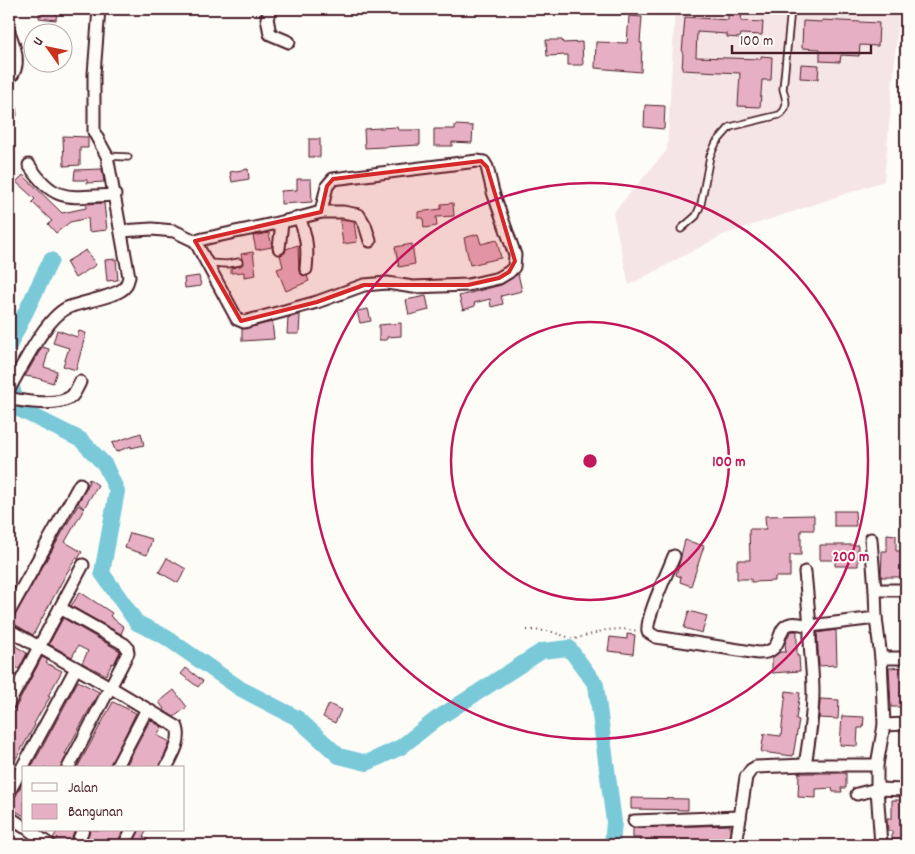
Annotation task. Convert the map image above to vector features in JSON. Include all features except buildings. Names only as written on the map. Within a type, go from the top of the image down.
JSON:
[{"type":"street","points":[[80,382],[72,396],[58,402],[34,402],[9,394],[47,325],[57,314],[67,308],[121,291],[129,277],[108,156],[94,132],[94,74],[99,9]]},
{"type":"street","points":[[271,9],[267,18],[270,34],[289,42]]},
{"type":"street","points":[[9,32],[16,54],[16,65],[9,79]]},
{"type":"street","points":[[121,231],[152,228],[174,231],[195,241],[237,318],[244,322],[317,302],[364,285],[388,283],[413,287],[468,286],[499,278],[514,267],[515,255],[493,192],[487,167],[481,161],[333,179],[324,192],[321,212]]},
{"type":"street","points":[[29,165],[39,181],[55,194],[70,198],[115,195]]},
{"type":"street","points":[[195,241],[239,230],[282,223],[321,212],[356,214],[365,225],[370,241]]},
{"type":"street","points":[[299,218],[305,232],[308,250],[306,269]]},
{"type":"street","points":[[279,248],[282,223]]},
{"type":"street","points":[[9,612],[80,484]]},
{"type":"street","points":[[871,539],[876,590],[876,618],[881,658],[884,725],[876,764],[880,845]]},
{"type":"street","points":[[674,556],[647,628],[648,632],[656,637],[765,653],[774,648],[783,629],[788,624],[795,623],[810,626],[876,618]]},
{"type":"street","points":[[9,703],[83,565]]},
{"type":"street","points":[[805,572],[813,690],[812,721],[805,765]]},
{"type":"street","points":[[876,590],[906,590]]},
{"type":"street","points":[[60,608],[127,648],[128,653],[69,766]]},
{"type":"street","points":[[9,630],[177,727],[179,733],[167,766]]},
{"type":"street","points":[[881,658],[906,658]]},
{"type":"street","points":[[23,766],[76,668]]},
{"type":"street","points":[[117,766],[147,709]]},
{"type":"street","points":[[884,725],[906,724]]},
{"type":"street","points":[[736,845],[746,777],[750,770],[756,767],[876,764]]},
{"type":"street","points":[[9,792],[22,768]]},
{"type":"street","points":[[857,794],[876,789],[906,790]]},
{"type":"street","points":[[9,817],[22,825]]},
{"type":"street","points":[[634,821],[740,817]]},
{"type":"street","points":[[33,832],[50,845]]},
{"type":"street","points":[[76,845],[82,832]]},
{"type":"street","points":[[124,845],[131,832]]},
{"type":"lane","points":[[681,228],[696,216],[702,204],[710,156],[716,143],[730,127],[779,115],[786,107],[783,89],[791,9]]},
{"type":"lane","points":[[108,156],[128,157]]},
{"type":"lane","points":[[208,263],[227,264],[239,262]]},
{"type":"path","points":[[527,630],[550,631],[574,639],[614,630],[648,632]]},
{"type":"highlighted area","points":[[481,161],[487,167],[515,261],[509,272],[499,278],[468,285],[364,285],[317,302],[241,321],[195,241],[321,212],[327,186],[333,179]]},
{"type":"shaded area","points":[[675,9],[899,13],[884,181],[723,235],[629,285],[613,213],[667,150]]},
{"type":"waterway","points":[[9,346],[51,260]]},
{"type":"waterway","points":[[11,385],[19,409],[81,440],[105,465],[117,491],[102,573],[137,623],[164,636],[241,689],[297,718],[339,756],[367,763],[401,747],[435,720],[542,651],[569,648],[596,685],[614,822],[612,845]]}]
